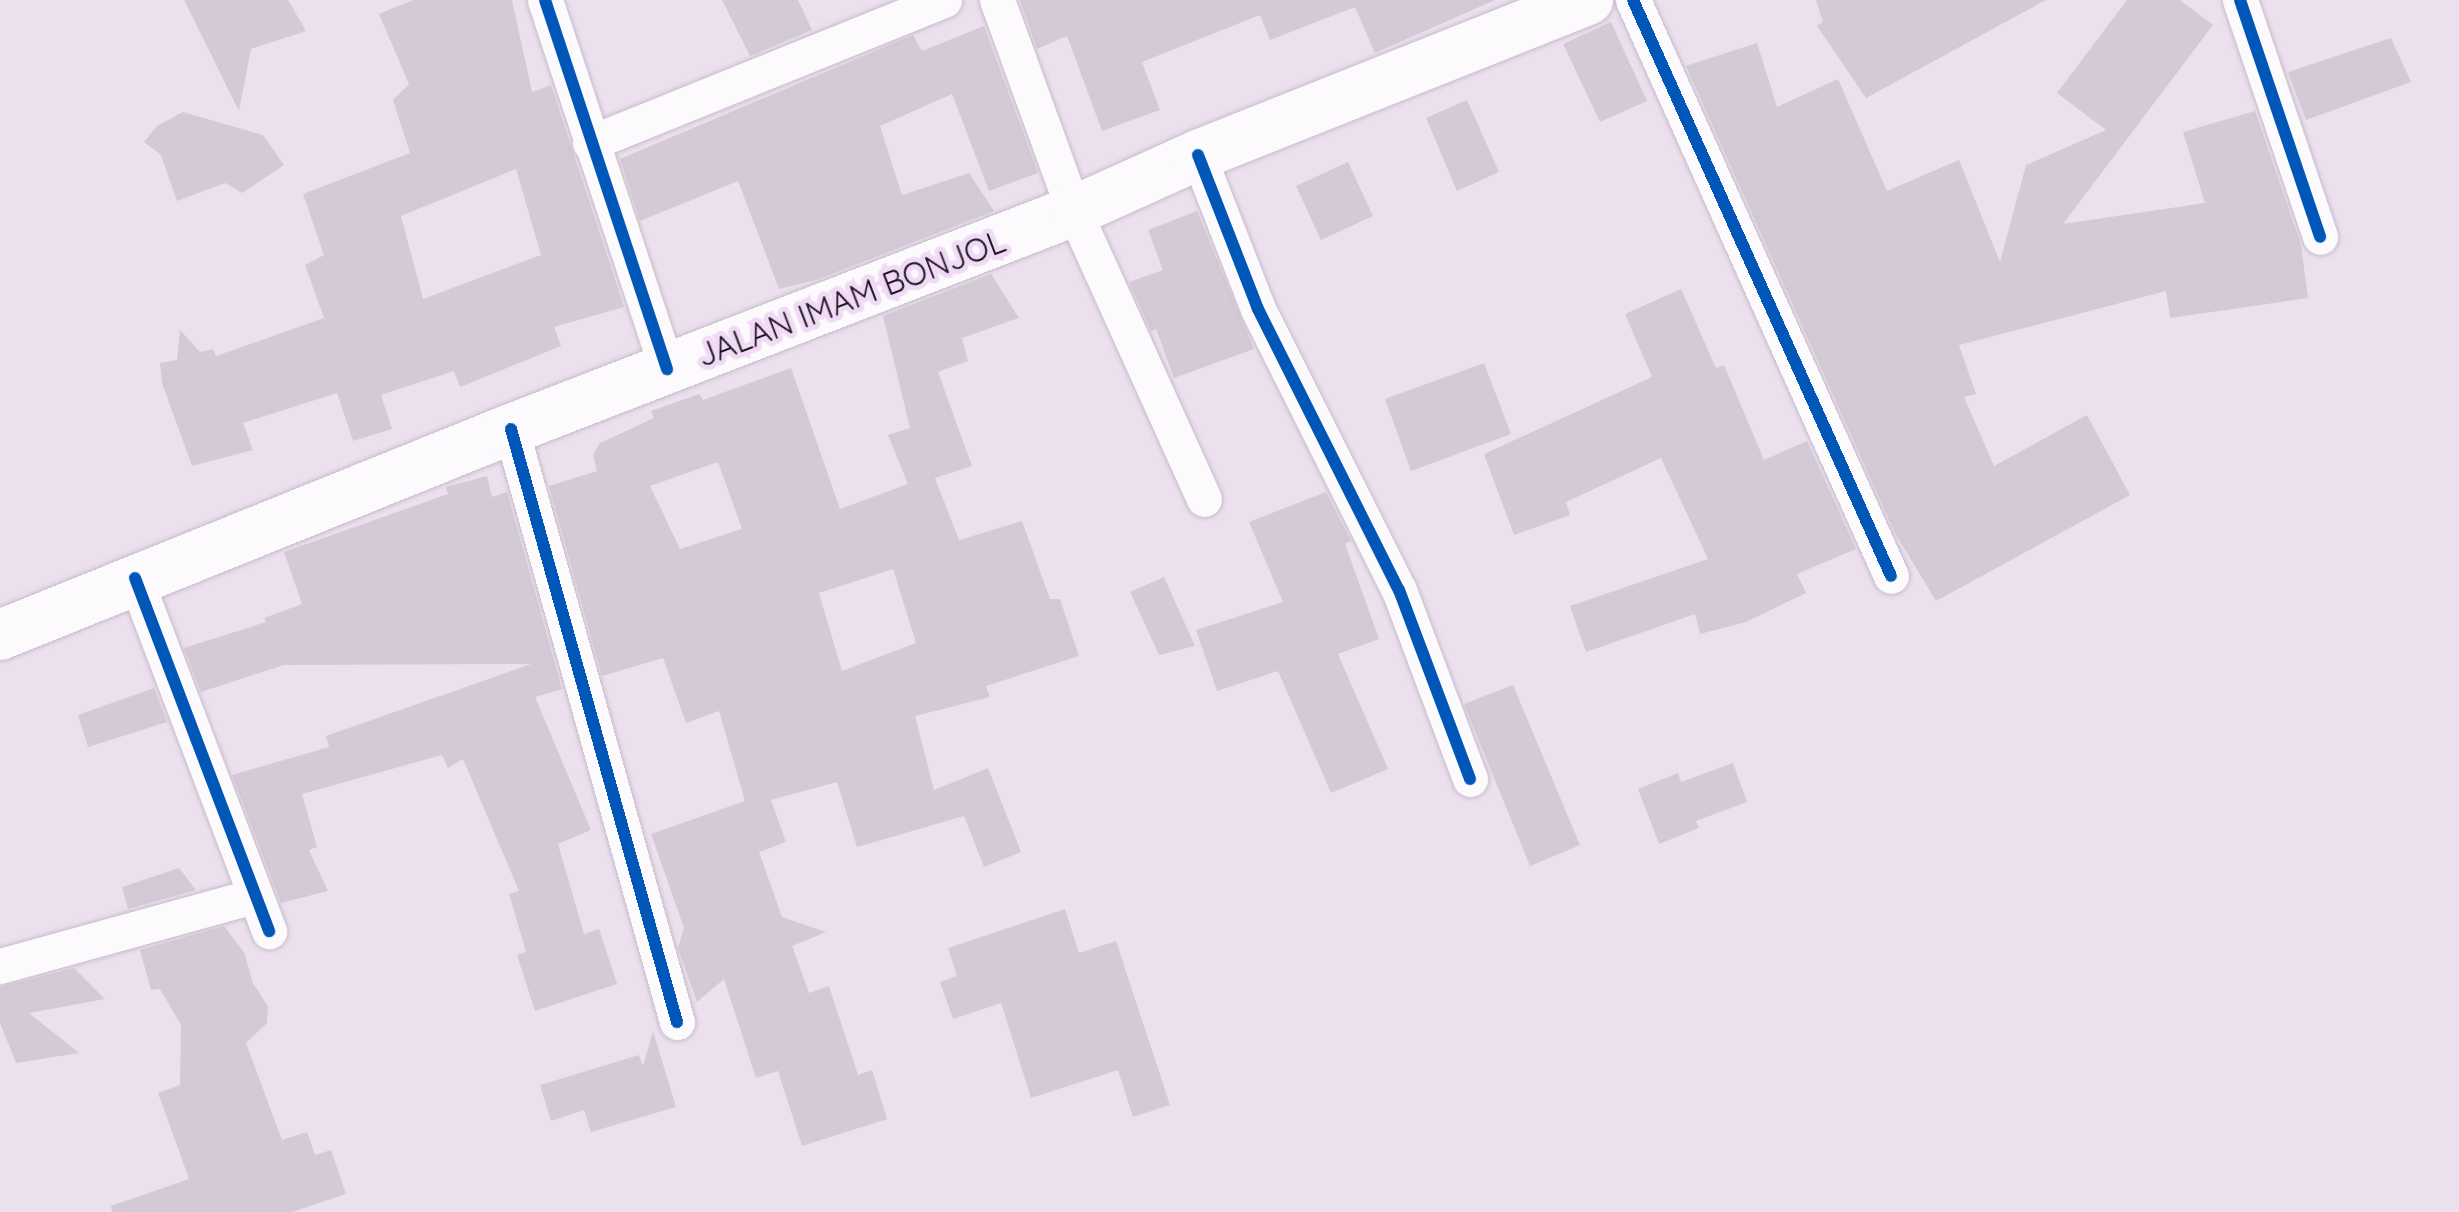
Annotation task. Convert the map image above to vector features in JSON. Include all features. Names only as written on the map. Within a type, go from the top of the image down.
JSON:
[{"type":"main road","name":"JALAN IMAM BONJOL","points":[[0,635],[511,429],[1074,211],[1198,155],[1588,0]]},
{"type":"street","points":[[545,0],[667,369]]},
{"type":"street","points":[[590,143],[944,0]]},
{"type":"street","points":[[997,0],[1074,211],[1204,499]]},
{"type":"street","points":[[1634,0],[1891,576]]},
{"type":"street","points":[[2240,0],[2320,237]]},
{"type":"street","points":[[1198,155],[1258,309],[1400,590],[1470,779]]},
{"type":"street","points":[[511,429],[677,1022]]},
{"type":"street","points":[[135,578],[269,930]]},
{"type":"street","points":[[0,966],[254,896]]},
{"type":"building","points":[[184,0],[288,0],[306,31],[251,49],[239,111]]},
{"type":"building","points":[[413,0],[512,0],[532,92],[551,85],[624,307],[554,327],[561,346],[460,387],[454,371],[381,395],[392,429],[353,441],[337,393],[243,423],[253,450],[192,466],[162,383],[160,363],[177,360],[180,330],[200,352],[213,349],[216,356],[324,318],[305,265],[324,255],[303,194],[410,153],[393,100],[409,84],[379,14]],"holes":[[[516,169],[541,255],[423,299],[401,216]]]},
{"type":"building","points":[[722,0],[798,0],[812,30],[750,56]]},
{"type":"building","points":[[1020,0],[1495,0],[1375,53],[1355,7],[1270,40],[1260,15],[1142,62],[1160,110],[1102,131],[1067,36],[1037,49]]},
{"type":"building","points":[[1816,0],[2046,0],[1866,98],[1817,26],[1823,22]]},
{"type":"building","points":[[2127,0],[2180,0],[2213,25],[2063,224],[2205,203],[2183,132],[2255,111],[2301,245],[2308,298],[2170,318],[2166,291],[1959,345],[1976,394],[1964,397],[1994,466],[2087,415],[2130,495],[1936,601],[1895,533],[1686,66],[1757,43],[1777,107],[1838,79],[1887,191],[1959,160],[2000,262],[2026,165],[2106,130],[2057,93]]},
{"type":"building","points":[[1611,22],[1647,101],[1600,122],[1563,44]]},
{"type":"building","points":[[984,26],[1038,173],[989,191],[952,94],[880,126],[902,195],[969,173],[994,211],[816,280],[779,289],[738,181],[640,221],[620,159],[913,35],[922,51]]},
{"type":"building","points":[[2391,38],[2411,82],[2306,120],[2288,72]]},
{"type":"building","points":[[1467,100],[1499,172],[1457,191],[1426,118]]},
{"type":"building","points":[[183,112],[263,135],[284,165],[242,193],[225,183],[177,201],[161,155],[144,142],[157,126]]},
{"type":"building","points":[[1348,162],[1373,216],[1321,240],[1296,186]]},
{"type":"building","points":[[1197,211],[1254,349],[1174,378],[1156,329],[1151,331],[1129,282],[1163,270],[1148,230]]},
{"type":"building","points":[[991,274],[1019,318],[962,338],[968,361],[938,372],[972,466],[935,478],[959,540],[1022,521],[1050,599],[1060,599],[1079,656],[986,686],[990,697],[915,716],[934,790],[988,768],[1021,852],[984,867],[964,816],[857,847],[837,782],[771,800],[786,842],[759,852],[782,917],[826,932],[792,946],[809,993],[829,986],[858,1075],[872,1070],[887,1119],[802,1146],[778,1071],[756,1078],[724,979],[697,1002],[678,948],[684,928],[651,834],[745,801],[719,711],[686,723],[663,658],[602,676],[549,486],[597,471],[593,454],[600,443],[654,418],[651,411],[699,394],[703,400],[791,368],[840,509],[908,484],[888,435],[910,428],[883,316]],"holes":[[[718,462],[742,529],[680,549],[650,486]],[[893,569],[916,643],[842,671],[819,593]]]},
{"type":"building","points":[[1681,289],[1716,368],[1724,365],[1764,460],[1807,441],[1856,549],[1797,574],[1806,593],[1746,622],[1700,634],[1695,614],[1586,652],[1570,606],[1708,559],[1661,458],[1566,502],[1570,515],[1514,535],[1484,454],[1652,377],[1625,314]]},
{"type":"building","points":[[1484,363],[1511,434],[1411,471],[1385,399]]},
{"type":"building","points":[[487,476],[492,497],[507,492],[562,689],[535,697],[591,830],[558,844],[584,934],[599,929],[617,984],[535,1011],[517,955],[526,952],[509,894],[519,891],[463,759],[448,768],[442,755],[302,794],[317,847],[309,850],[328,891],[281,903],[232,775],[329,747],[326,736],[531,664],[284,665],[201,692],[184,648],[266,622],[264,618],[302,604],[284,552],[448,494],[446,487]]},
{"type":"building","points":[[1326,492],[1351,541],[1345,544],[1379,639],[1338,654],[1388,769],[1331,793],[1278,671],[1217,691],[1196,630],[1283,602],[1249,522]]},
{"type":"building","points":[[1164,577],[1195,646],[1159,655],[1130,592]]},
{"type":"building","points":[[1513,685],[1580,845],[1530,866],[1464,704]]},
{"type":"building","points":[[154,688],[167,722],[88,747],[78,715]]},
{"type":"building","points":[[1733,763],[1747,802],[1696,821],[1699,828],[1659,844],[1638,789],[1678,773],[1681,782]]},
{"type":"building","points":[[179,868],[196,890],[128,909],[122,887]]},
{"type":"building","points":[[1065,909],[1079,953],[1116,941],[1170,1105],[1133,1117],[1118,1070],[1031,1098],[1001,1003],[953,1019],[940,982],[957,976],[948,948]]},
{"type":"building","points":[[224,926],[244,952],[253,983],[268,1007],[267,1023],[246,1043],[282,1140],[307,1132],[315,1155],[331,1150],[346,1194],[292,1212],[112,1212],[111,1206],[189,1179],[158,1093],[180,1085],[181,1025],[160,989],[151,990],[140,950]]},
{"type":"building","points":[[74,968],[105,999],[29,1013],[79,1053],[16,1063],[0,1023],[0,987]]},
{"type":"building","points":[[653,1031],[676,1107],[591,1132],[584,1110],[551,1121],[540,1085],[639,1055],[643,1066]]},
{"type":"cycle path","points":[[545,0],[667,369]]},
{"type":"cycle path","points":[[1633,0],[1891,576]]},
{"type":"cycle path","points":[[2240,0],[2320,237]]},
{"type":"cycle path","points":[[1198,155],[1258,309],[1399,590],[1470,779]]},
{"type":"cycle path","points":[[511,429],[677,1022]]},
{"type":"cycle path","points":[[135,578],[269,931]]}]
